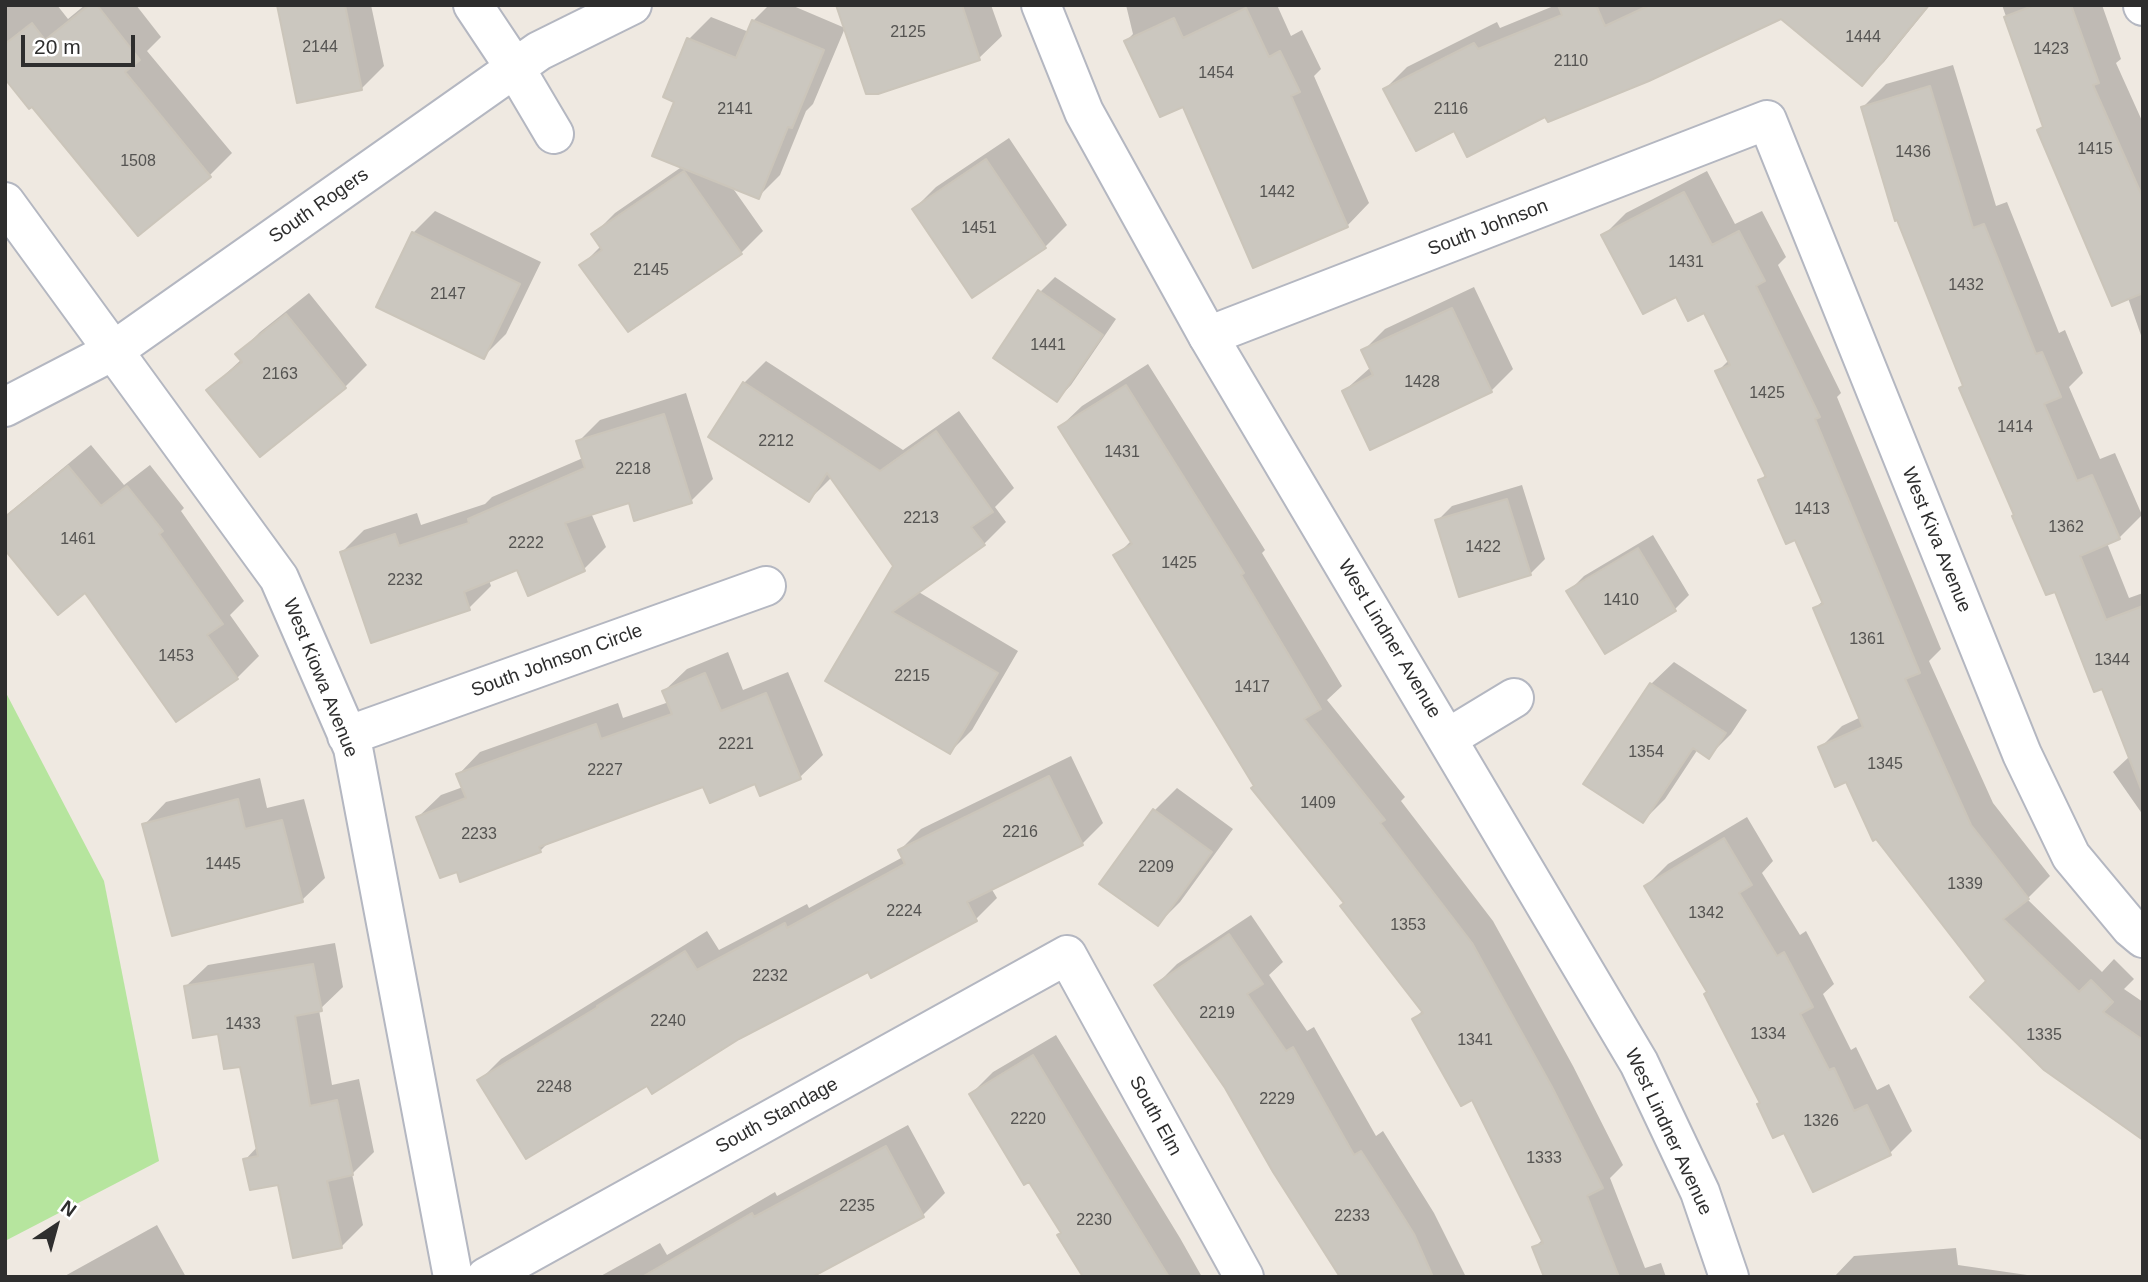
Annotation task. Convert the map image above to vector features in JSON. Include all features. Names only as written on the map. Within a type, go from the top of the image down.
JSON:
[{"type":"street","points":[[473,5],[554,134]]},
{"type":"street","name":"South Rogers","points":[[5,407],[113,351],[539,51],[632,5]]},
{"type":"street","name":"West Lindner Avenue","points":[[1041,5],[1084,112],[1208,336],[1639,1063],[1700,1192],[1729,1277]]},
{"type":"street","name":"South Johnson","points":[[1208,336],[1767,120]]},
{"type":"street","name":"West Kiva Avenue","points":[[1767,120],[2022,754],[2071,856],[2131,928],[2143,938]]},
{"type":"street","name":"West Kiowa Avenue","points":[[5,202],[279,578],[353,748],[453,1277]]},
{"type":"street","name":"South Johnson Circle","points":[[347,736],[766,586]]},
{"type":"street","points":[[1448,738],[1514,698]]},
{"type":"street","name":"South Standage","points":[[486,1277],[1067,955]]},
{"type":"street","name":"South Elm","points":[[1067,955],[1244,1277]]},
{"type":"green space","points":[[5,691],[104,881],[159,1161],[5,1241]]},
{"type":"building","points":[[89,5],[97,5],[140,60],[125,72],[211,177],[138,236],[32,107],[29,109],[5,79],[5,44],[32,23],[45,40]]},
{"type":"building","points":[[277,5],[345,5],[362,90],[297,103]]},
{"type":"building","points":[[836,5],[962,5],[980,60],[878,94],[866,94]]},
{"type":"building","points":[[1558,5],[1596,5],[1605,26],[1650,5],[1929,5],[1862,86],[1781,19],[1649,81],[1548,122],[1545,117],[1467,157],[1454,131],[1416,151],[1383,89],[1474,43],[1478,49],[1562,15]]},
{"type":"building","points":[[2035,5],[2071,5],[2099,83],[2093,85],[2143,198],[2143,293],[2112,306],[2037,130],[2043,127],[2004,17]]},
{"type":"building","points":[[1246,8],[1269,57],[1280,51],[1300,92],[1291,96],[1348,227],[1253,268],[1183,107],[1160,117],[1124,41],[1174,18],[1183,38]]},
{"type":"building","points":[[752,20],[824,50],[792,128],[788,127],[759,199],[652,156],[674,102],[663,97],[687,38],[736,58]]},
{"type":"building","points":[[1930,86],[1973,228],[1984,224],[2036,354],[2042,352],[2061,397],[2044,404],[2077,481],[2092,475],[2120,539],[2080,556],[2106,620],[2143,606],[2141,789],[2102,689],[2094,692],[2055,592],[2046,595],[1959,388],[1963,386],[1897,220],[1895,221],[1861,107]]},
{"type":"building","points":[[986,159],[1046,248],[972,298],[912,209]]},
{"type":"building","points":[[684,171],[742,254],[628,332],[579,265],[602,250],[591,234]]},
{"type":"building","points":[[1684,192],[1712,245],[1739,231],[1765,281],[1756,286],[1820,417],[1815,419],[1920,673],[1905,679],[1971,825],[2029,899],[2003,919],[2079,992],[2091,980],[2113,1002],[2103,1012],[2143,1040],[2143,1140],[2044,1070],[1970,997],[1986,981],[1876,839],[1873,841],[1846,782],[1835,787],[1818,747],[1863,727],[1813,608],[1823,604],[1795,540],[1786,544],[1758,480],[1766,477],[1715,371],[1730,365],[1704,313],[1688,321],[1676,297],[1643,314],[1601,235]]},
{"type":"building","points":[[412,232],[520,284],[484,359],[376,307]]},
{"type":"building","points":[[1038,290],[1103,335],[1057,402],[993,358]]},
{"type":"building","points":[[1452,308],[1492,392],[1370,450],[1342,391],[1373,375],[1361,350]]},
{"type":"building","points":[[286,314],[346,388],[260,457],[206,390],[242,362],[235,354]]},
{"type":"building","points":[[743,382],[880,471],[936,431],[993,512],[971,527],[985,545],[892,612],[998,673],[950,754],[825,681],[893,566],[827,473],[809,502],[708,437]]},
{"type":"building","points":[[1126,385],[1244,573],[1241,575],[1321,709],[1304,719],[1385,820],[1380,823],[1472,943],[1552,1087],[1603,1188],[1587,1196],[1619,1277],[1544,1277],[1532,1247],[1543,1243],[1472,1100],[1461,1106],[1412,1019],[1423,1013],[1340,906],[1344,903],[1251,788],[1254,786],[1113,555],[1132,544],[1058,427]]},
{"type":"building","points":[[664,414],[692,503],[634,521],[629,503],[565,523],[585,571],[528,596],[517,570],[464,592],[470,610],[371,643],[340,552],[395,534],[399,546],[469,523],[468,519],[585,468],[576,441]]},
{"type":"building","points":[[68,466],[101,506],[127,486],[163,531],[159,534],[223,624],[207,635],[238,679],[176,722],[85,593],[58,615],[5,550],[5,517]]},
{"type":"building","points":[[1507,499],[1531,575],[1459,597],[1435,520]]},
{"type":"building","points":[[1638,548],[1676,611],[1605,654],[1566,591]]},
{"type":"building","points":[[705,673],[721,711],[766,693],[801,779],[760,796],[755,784],[710,803],[703,787],[539,847],[541,852],[460,882],[457,872],[440,878],[416,817],[466,798],[456,774],[596,724],[601,739],[672,714],[662,691]]},
{"type":"building","points":[[1650,683],[1726,733],[1709,759],[1693,748],[1643,823],[1583,784]]},
{"type":"building","points":[[1049,776],[1083,845],[967,902],[977,921],[871,978],[868,972],[739,1039],[652,1094],[647,1086],[526,1159],[477,1080],[685,951],[697,970],[785,923],[787,928],[905,864],[898,850]]},
{"type":"building","points":[[238,799],[245,829],[282,820],[303,902],[172,936],[142,824]]},
{"type":"building","points":[[1153,809],[1212,852],[1158,926],[1099,884]]},
{"type":"building","points":[[1724,838],[1752,885],[1739,893],[1777,956],[1784,952],[1813,1007],[1800,1014],[1829,1070],[1834,1068],[1854,1111],[1867,1105],[1891,1155],[1813,1192],[1784,1133],[1773,1138],[1757,1104],[1760,1103],[1704,994],[1707,992],[1644,886]]},
{"type":"building","points":[[1229,934],[1263,984],[1247,994],[1286,1051],[1293,1047],[1354,1155],[1361,1151],[1414,1234],[1433,1277],[1340,1277],[1273,1172],[1225,1088],[1154,985]]},
{"type":"building","points":[[313,964],[322,1011],[295,1016],[310,1106],[337,1100],[353,1175],[327,1181],[342,1248],[293,1258],[278,1185],[250,1190],[243,1159],[258,1156],[240,1067],[224,1069],[218,1034],[193,1038],[184,986]]},
{"type":"building","points":[[1033,1055],[1169,1277],[1083,1277],[1057,1235],[1061,1233],[1029,1182],[1024,1185],[969,1094]]},
{"type":"building","points":[[886,1146],[924,1217],[812,1277],[642,1277],[752,1213],[754,1217]]}]
